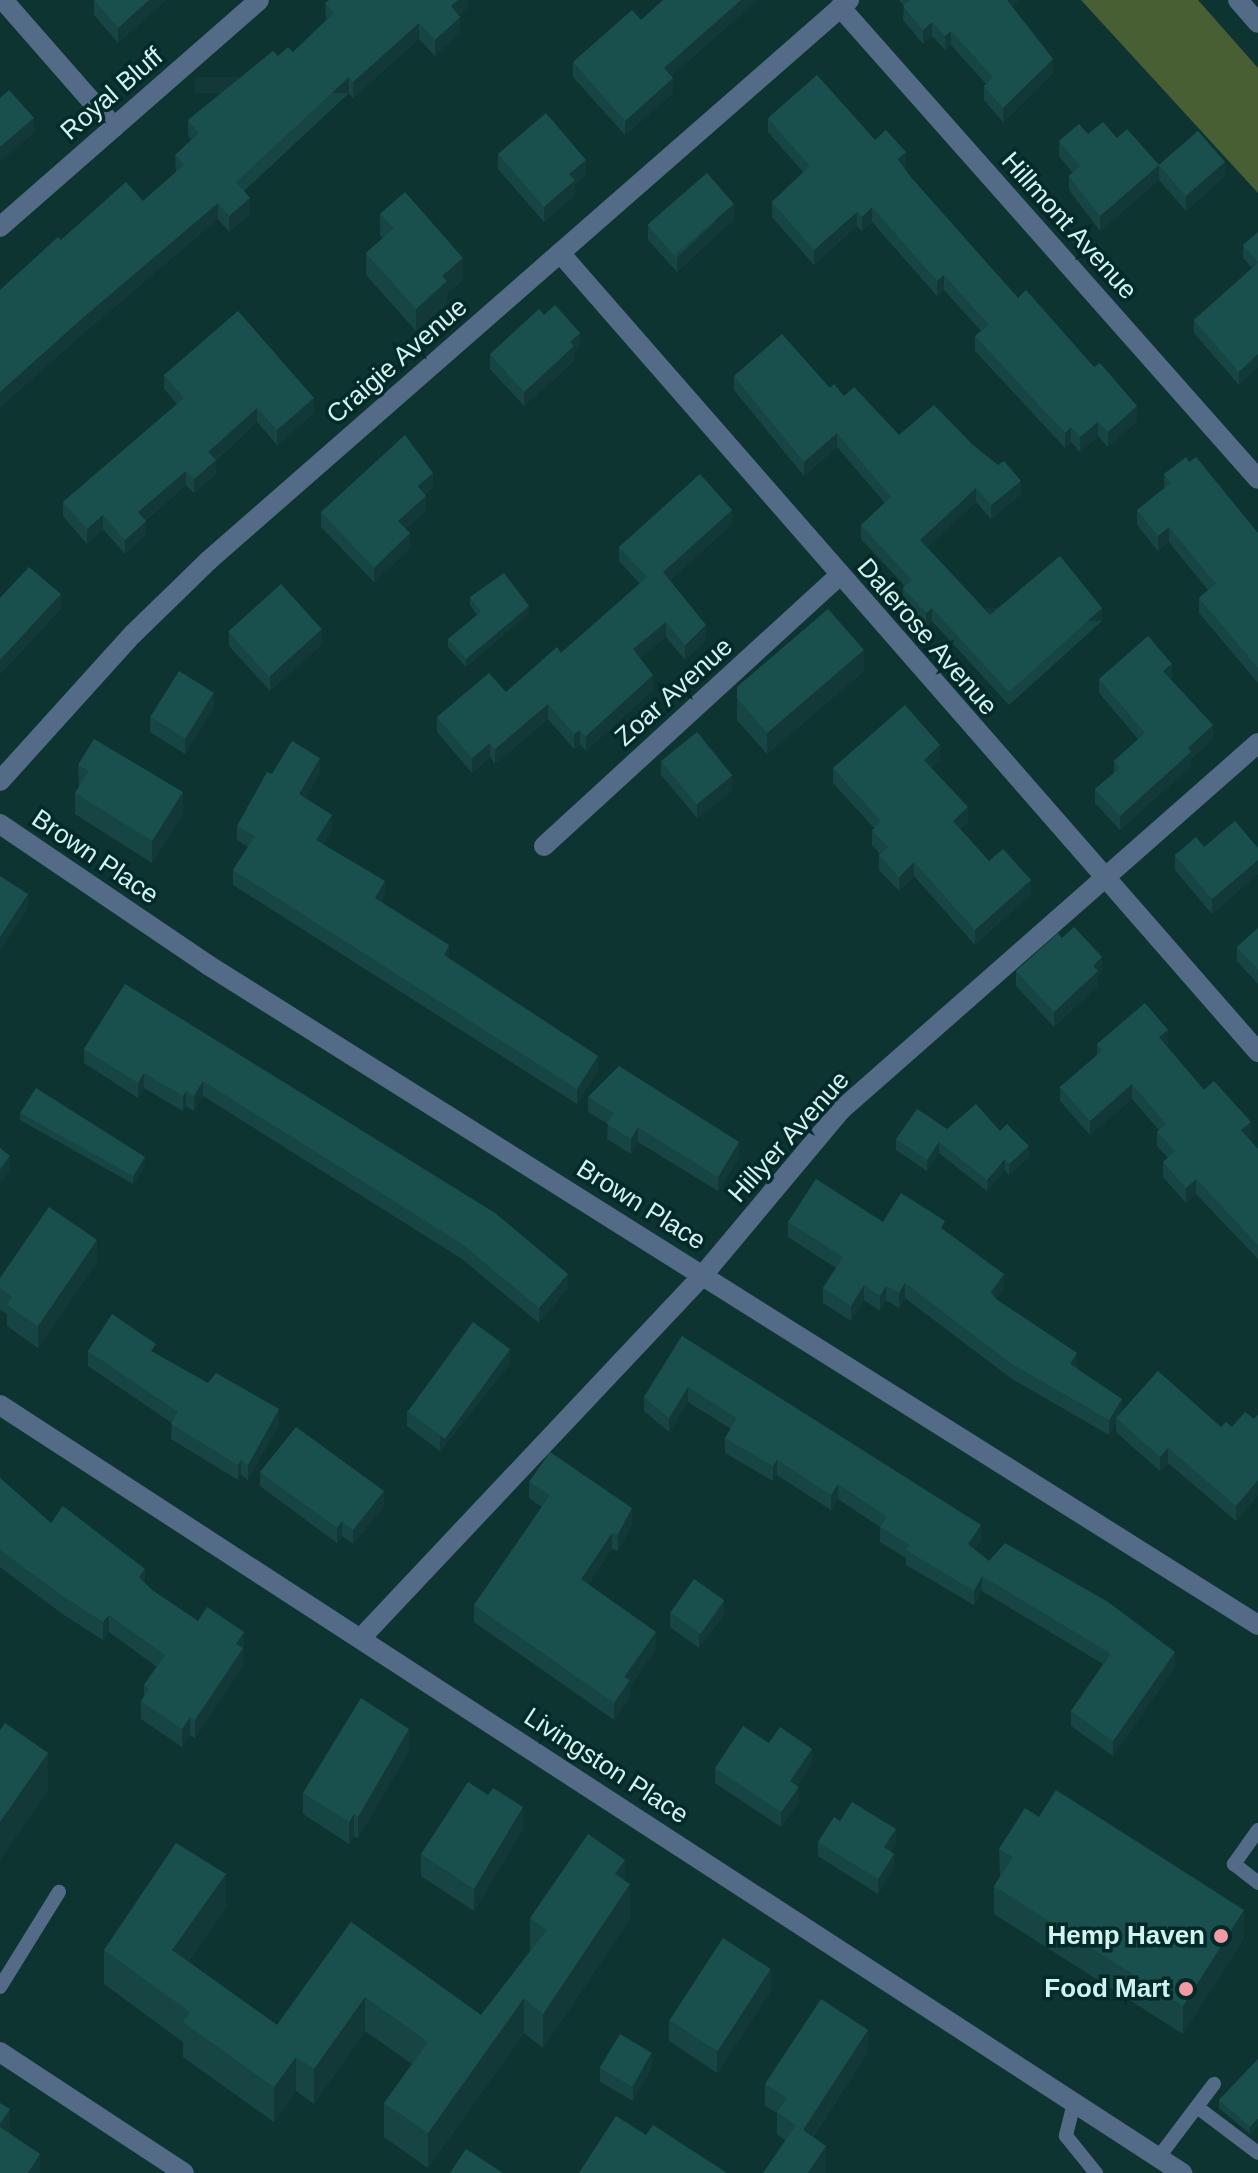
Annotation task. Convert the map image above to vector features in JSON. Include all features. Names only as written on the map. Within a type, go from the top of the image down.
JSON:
[{"type":"street","points":[[3,0],[114,127]]},
{"type":"street","name":"Royal Bluff","points":[[0,227],[259,0]]},
{"type":"street","points":[[1238,0],[1258,23]]},
{"type":"street","name":"Craigie Avenue","points":[[0,781],[133,634],[208,561],[845,4]]},
{"type":"street","name":"Hillmont Avenue","points":[[845,4],[1258,479]]},
{"type":"street","name":"Dalerose Avenue","points":[[560,253],[1258,1052]]},
{"type":"street","name":"Zoar Avenue","points":[[544,846],[839,576]]},
{"type":"street","name":"Hillyer Avenue","points":[[361,1638],[703,1275],[841,1110],[1258,743]]},
{"type":"street","name":"Brown Place","points":[[0,824],[208,965],[1258,1625]]},
{"type":"street","name":"Livingston Place","points":[[0,1405],[1182,2173]]},
{"type":"street","points":[[0,2052],[155,2165],[184,2173]]},
{"type":"lane","points":[[1258,1830],[1234,1864],[1258,1883]]},
{"type":"lane","points":[[0,1987],[59,1892]]},
{"type":"lane","points":[[1158,2158],[1214,2084]]},
{"type":"lane","points":[[1074,2103],[1066,2136],[1096,2173]]},
{"type":"lane","points":[[1197,2107],[1258,2153]]},
{"type":"green space","points":[[1081,0],[1198,0],[1258,68],[1258,193]]},
{"type":"building","points":[[94,0],[149,0],[118,28]]},
{"type":"building","points":[[329,0],[458,0],[451,6],[460,17],[435,40],[419,23],[353,82],[349,77],[236,182],[250,198],[229,216],[218,203],[0,392],[0,290],[58,237],[61,240],[126,182],[143,201],[184,165],[175,155],[199,133],[188,120],[273,51],[278,56],[288,47],[293,52],[334,13],[325,3]]},
{"type":"building","points":[[663,0],[741,0],[664,68],[673,78],[625,121],[573,62],[632,10],[641,20]]},
{"type":"building","points":[[910,0],[1007,0],[1053,59],[1003,108],[984,86],[993,77],[951,31],[945,36],[932,22],[923,30],[903,6]]},
{"type":"building","points":[[817,75],[875,140],[886,130],[906,152],[898,159],[909,175],[1018,298],[1026,290],[1094,367],[1100,363],[1137,406],[1108,432],[1098,422],[1080,437],[1071,427],[1065,433],[975,336],[989,325],[944,275],[937,281],[872,207],[862,217],[857,212],[814,250],[772,202],[810,166],[768,118]]},
{"type":"building","points":[[9,90],[34,118],[0,147],[0,98]]},
{"type":"building","points":[[546,113],[586,160],[569,174],[575,180],[544,207],[498,154]]},
{"type":"building","points":[[1103,122],[1117,138],[1127,129],[1159,165],[1100,216],[1069,176],[1080,166],[1059,141],[1079,124],[1088,134]]},
{"type":"building","points":[[1198,131],[1225,162],[1186,196],[1159,165]]},
{"type":"building","points":[[707,173],[734,204],[674,256],[647,225]]},
{"type":"building","points":[[405,192],[463,258],[442,276],[447,281],[416,309],[366,253],[394,228],[380,214]]},
{"type":"building","points":[[1258,232],[1258,262],[1243,245]]},
{"type":"building","points":[[1258,263],[1258,354],[1239,372],[1194,320]]},
{"type":"building","points":[[555,305],[580,333],[570,342],[574,346],[524,392],[490,354],[539,309],[544,315]]},
{"type":"building","points":[[238,311],[314,398],[277,430],[257,408],[208,452],[216,460],[194,479],[186,471],[138,512],[146,521],[125,540],[103,515],[87,529],[63,502],[184,398],[164,375]]},
{"type":"building","points":[[782,334],[830,388],[834,384],[844,396],[854,387],[899,435],[934,405],[973,445],[998,465],[1004,461],[1021,481],[991,505],[976,488],[920,540],[990,615],[1060,556],[1102,608],[1009,692],[932,608],[926,613],[903,588],[912,580],[861,525],[891,497],[837,433],[804,462],[734,376]]},
{"type":"building","points":[[405,435],[433,473],[418,486],[426,496],[398,521],[410,533],[374,568],[321,512]]},
{"type":"building","points":[[1186,457],[1189,462],[1196,457],[1258,533],[1258,668],[1199,598],[1216,584],[1169,527],[1158,536],[1137,510],[1171,483],[1164,474]]},
{"type":"building","points":[[700,474],[732,510],[663,572],[706,625],[685,645],[666,622],[633,649],[653,675],[586,736],[580,730],[574,734],[548,704],[495,749],[490,743],[472,758],[437,717],[489,673],[506,692],[557,647],[561,653],[647,577],[619,547]]},
{"type":"building","points":[[29,567],[61,594],[0,660],[0,598]]},
{"type":"building","points":[[504,573],[529,606],[466,659],[448,639],[481,612],[470,597]]},
{"type":"building","points":[[281,584],[322,629],[269,677],[228,632]]},
{"type":"building","points":[[828,609],[864,650],[767,733],[737,698],[737,687]]},
{"type":"building","points":[[1148,636],[1172,664],[1163,671],[1213,725],[1188,748],[1191,752],[1120,816],[1095,789],[1120,768],[1114,761],[1145,733],[1099,679]]},
{"type":"building","points":[[179,671],[214,693],[185,739],[150,717]]},
{"type":"building","points":[[905,705],[940,745],[924,760],[968,807],[953,821],[989,861],[1003,849],[1031,880],[975,930],[914,862],[899,877],[879,855],[888,847],[872,830],[881,821],[833,768]]},
{"type":"building","points":[[697,732],[732,776],[696,804],[661,761]]},
{"type":"building","points":[[94,739],[183,792],[152,841],[75,793],[89,771],[78,765]]},
{"type":"building","points":[[292,741],[320,758],[299,794],[332,815],[316,840],[385,881],[375,898],[449,945],[444,955],[598,1056],[577,1089],[233,870],[255,836],[237,826],[267,772],[272,774]]},
{"type":"building","points":[[1235,821],[1258,848],[1258,860],[1212,899],[1175,855],[1196,837],[1204,847]]},
{"type":"building","points":[[0,876],[28,894],[0,937]]},
{"type":"building","points":[[1074,927],[1102,957],[1093,966],[1098,971],[1054,1012],[1016,971],[1058,933],[1062,938]]},
{"type":"building","points":[[1258,928],[1258,970],[1237,947]]},
{"type":"building","points":[[125,984],[495,1213],[568,1274],[539,1308],[462,1244],[203,1081],[194,1096],[186,1091],[183,1096],[144,1073],[138,1083],[84,1049]]},
{"type":"building","points":[[1145,1003],[1168,1030],[1159,1037],[1204,1090],[1214,1081],[1251,1122],[1241,1130],[1258,1149],[1258,1245],[1196,1179],[1186,1188],[1163,1162],[1175,1151],[1157,1132],[1166,1124],[1132,1084],[1090,1121],[1060,1087],[1103,1050],[1097,1044]]},
{"type":"building","points":[[619,1066],[739,1142],[718,1177],[638,1127],[631,1139],[607,1124],[614,1113],[588,1097]]},
{"type":"building","points":[[36,1088],[145,1157],[133,1176],[20,1113]]},
{"type":"building","points":[[976,1104],[1000,1131],[1007,1124],[1029,1146],[1009,1164],[1005,1159],[987,1180],[939,1142],[927,1160],[896,1139],[917,1109],[947,1129]]},
{"type":"building","points":[[0,1148],[10,1156],[0,1169]]},
{"type":"building","points":[[816,1179],[883,1222],[901,1193],[945,1221],[941,1228],[1004,1274],[991,1292],[996,1299],[1077,1353],[1070,1364],[1122,1399],[1109,1420],[1012,1364],[905,1283],[899,1293],[886,1286],[880,1296],[864,1285],[851,1306],[823,1288],[843,1257],[788,1222]]},
{"type":"building","points":[[49,1207],[97,1240],[38,1326],[7,1305],[12,1297],[0,1288],[0,1278]]},
{"type":"building","points":[[112,1314],[156,1344],[151,1351],[208,1383],[216,1373],[279,1409],[248,1465],[241,1460],[238,1465],[171,1424],[178,1412],[88,1351]]},
{"type":"building","points":[[473,1322],[510,1349],[445,1439],[408,1412]]},
{"type":"building","points":[[682,1336],[981,1525],[968,1544],[989,1561],[1005,1543],[1108,1602],[1175,1652],[1113,1741],[1071,1711],[1111,1654],[982,1576],[974,1591],[906,1550],[910,1545],[880,1527],[887,1517],[838,1484],[831,1495],[777,1460],[773,1466],[725,1438],[737,1418],[688,1387],[669,1418],[644,1397]]},
{"type":"building","points":[[1158,1371],[1221,1427],[1226,1422],[1232,1427],[1245,1412],[1254,1419],[1258,1415],[1258,1480],[1236,1506],[1168,1448],[1160,1457],[1116,1418]]},
{"type":"building","points":[[296,1427],[384,1491],[353,1530],[342,1521],[337,1528],[260,1472]]},
{"type":"building","points":[[550,1452],[632,1508],[618,1534],[612,1533],[581,1579],[656,1632],[624,1677],[630,1680],[614,1703],[474,1605],[550,1495],[529,1482]]},
{"type":"building","points":[[0,1478],[51,1523],[63,1506],[145,1569],[139,1577],[152,1590],[198,1621],[207,1607],[244,1632],[236,1644],[243,1648],[195,1720],[190,1717],[182,1729],[141,1701],[149,1689],[144,1685],[165,1655],[109,1615],[103,1622],[0,1550]]},
{"type":"building","points":[[694,1579],[724,1600],[701,1634],[670,1613]]},
{"type":"building","points":[[361,1698],[409,1729],[358,1817],[354,1814],[349,1822],[303,1793]]},
{"type":"building","points":[[5,1723],[48,1753],[0,1822],[0,1730]]},
{"type":"building","points":[[743,1726],[769,1743],[780,1727],[812,1749],[790,1781],[799,1787],[781,1812],[715,1768]]},
{"type":"building","points":[[468,1782],[488,1795],[493,1788],[523,1807],[474,1889],[421,1854]]},
{"type":"building","points":[[1056,1790],[1244,1910],[1183,2006],[994,1886],[1013,1857],[999,1849],[1025,1808],[1039,1817]]},
{"type":"building","points":[[852,1802],[896,1829],[884,1847],[894,1854],[878,1879],[818,1842],[834,1817],[840,1821]]},
{"type":"building","points":[[588,1834],[625,1860],[615,1874],[630,1884],[543,2014],[524,1998],[428,2133],[384,2103],[428,2042],[365,1997],[314,2069],[296,2057],[274,2087],[183,2022],[190,2012],[104,1950],[176,1843],[226,1874],[172,1950],[277,2025],[351,1922],[481,2015],[547,1930],[530,1918]]},
{"type":"building","points":[[723,1938],[771,1969],[717,2051],[670,2020]]},
{"type":"building","points":[[821,1999],[868,2030],[803,2130],[777,2112],[787,2098],[765,2084]]},
{"type":"building","points":[[620,2034],[652,2053],[632,2086],[600,2067]]},
{"type":"building","points":[[1258,2059],[1258,2118],[1250,2127],[1219,2100]]},
{"type":"building","points":[[0,2103],[10,2109],[0,2124]]},
{"type":"building","points":[[616,2116],[646,2135],[653,2125],[727,2173],[579,2173]]},
{"type":"building","points":[[796,2125],[826,2146],[808,2173],[763,2173]]},
{"type":"building","points":[[0,2127],[40,2154],[28,2173],[0,2173]]},
{"type":"building","points":[[466,2149],[503,2173],[450,2173]]},
{"type":"place","name":"Hemp Haven","points":[[1221,1936]]},
{"type":"place","name":"Food Mart","points":[[1186,1989]]}]
